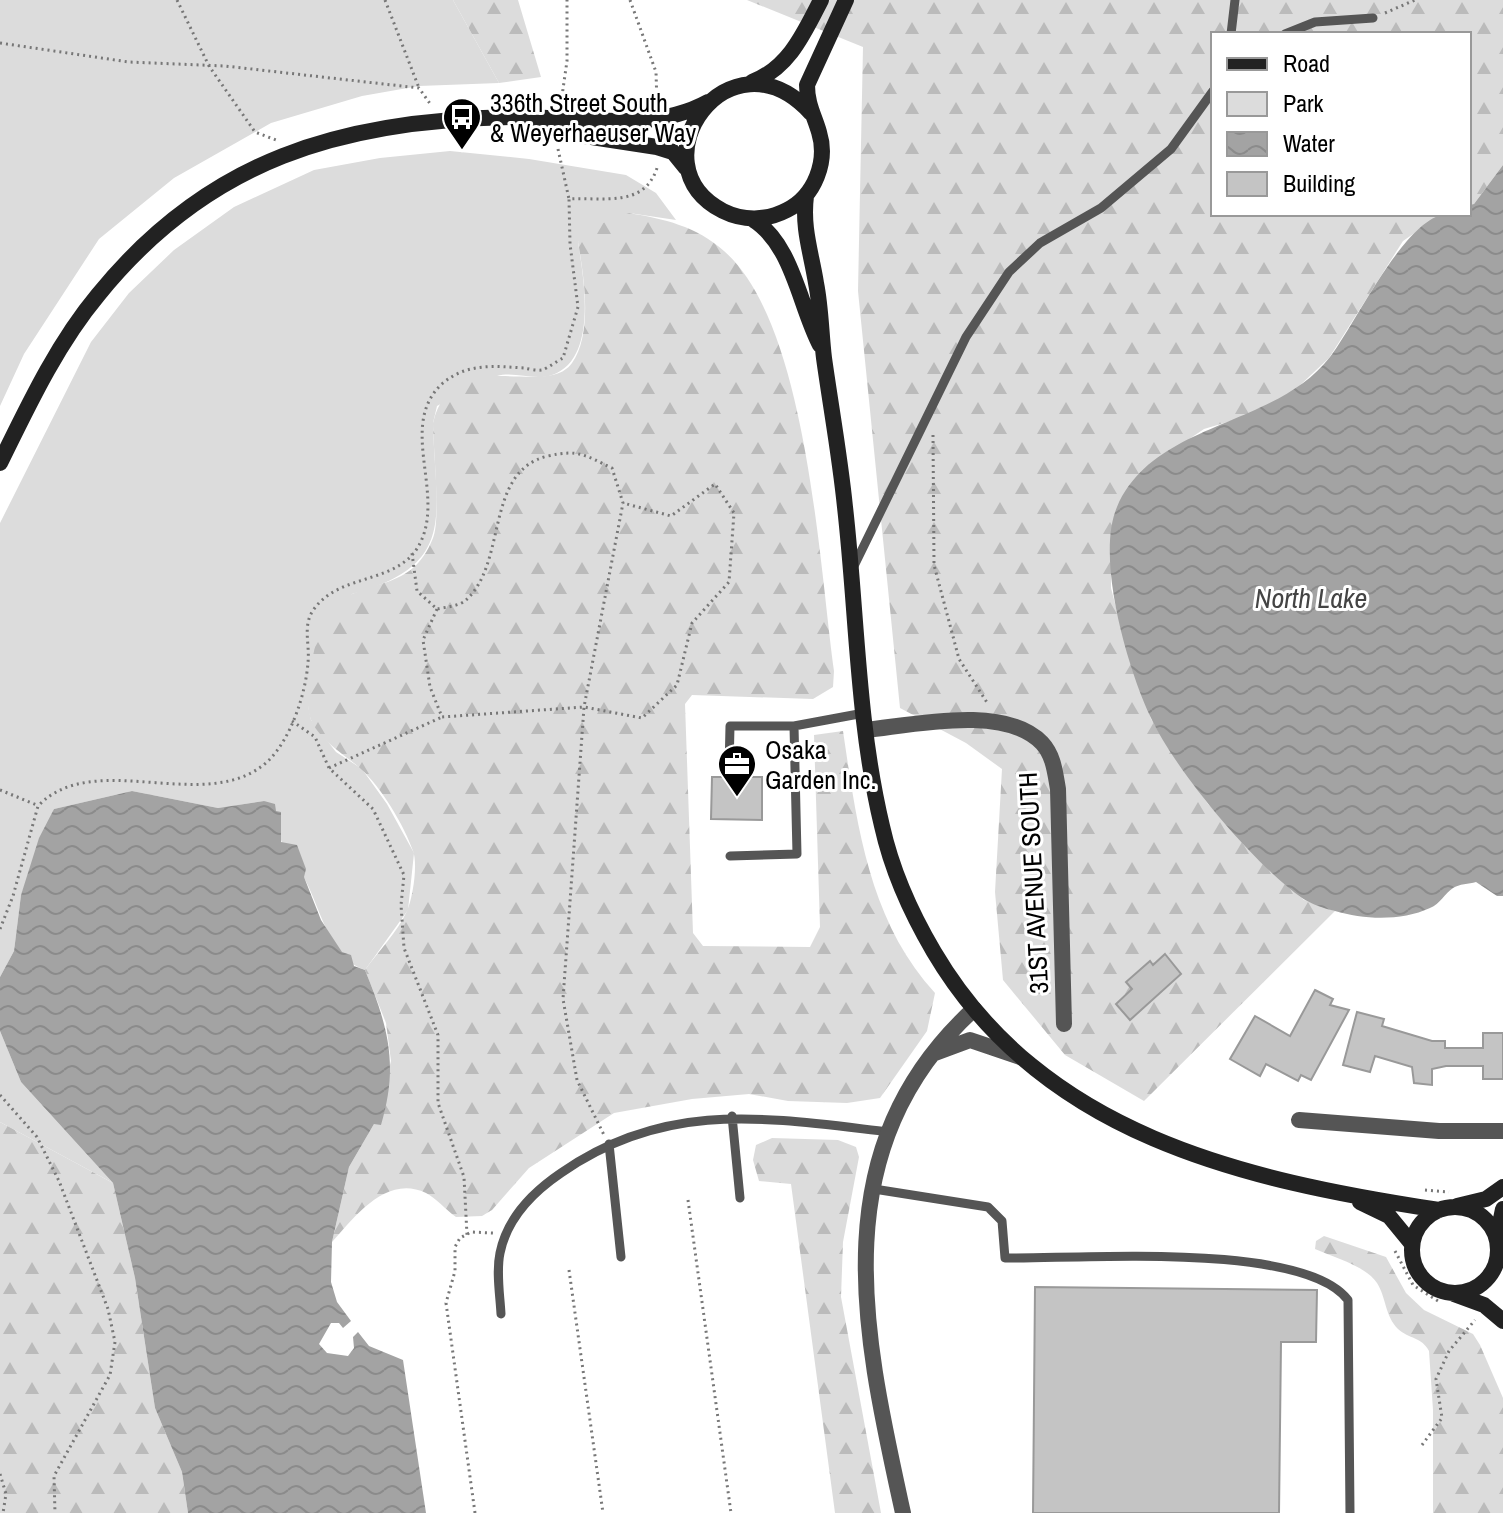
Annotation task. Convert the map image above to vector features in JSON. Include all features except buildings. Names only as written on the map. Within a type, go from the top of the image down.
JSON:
[{"type":"street","points":[[0,463],[78,321],[120,269],[182,212],[215,189],[298,148],[384,126],[515,117],[657,120],[686,114],[725,90],[767,76],[780,66],[806,29],[821,0]]},
{"type":"street","points":[[846,0],[811,72],[807,100],[819,129],[821,164],[806,196],[804,233],[816,282],[851,571],[865,722],[882,828],[898,879],[919,926],[974,1009],[1020,1057],[1097,1112],[1159,1142],[1225,1164],[1337,1191],[1480,1215],[1498,1245],[1503,1280]]},
{"type":"street","points":[[744,84],[782,89],[811,113]]},
{"type":"street","points":[[690,175],[686,155],[688,135],[696,117],[708,102]]},
{"type":"street","points":[[442,121],[529,127],[647,145],[673,152],[700,192],[714,206],[732,215],[752,219],[772,217],[790,209],[806,196]]},
{"type":"street","points":[[752,219],[779,245],[823,352]]},
{"type":"street","points":[[865,722],[1000,722]]},
{"type":"street","name":"31ST AVENUE SOUTH","points":[[1000,722],[1024,730],[1041,743],[1053,760],[1058,789],[1064,1024]]},
{"type":"street","points":[[903,1513],[868,1340],[865,1243],[874,1189],[889,1132],[930,1055],[974,1009]]},
{"type":"street","points":[[930,1055],[970,1040],[1020,1057]]},
{"type":"street","points":[[1299,1120],[1439,1131],[1503,1131]]},
{"type":"street","points":[[1412,1244],[1417,1230],[1446,1209],[1486,1199],[1503,1187]]},
{"type":"street","points":[[1337,1191],[1389,1216],[1412,1244],[1417,1272],[1439,1291],[1450,1299],[1484,1305],[1503,1321]]},
{"type":"street","points":[[1450,1299],[1489,1277],[1503,1209]]},
{"type":"lane","points":[[1231,32],[1235,0]]},
{"type":"lane","points":[[1290,32],[1315,22],[1373,18]]},
{"type":"lane","points":[[851,571],[966,337],[1009,272],[1040,243],[1101,208],[1171,149],[1211,94]]},
{"type":"lane","points":[[729,770],[730,726],[865,722]]},
{"type":"lane","points":[[730,856],[797,854],[794,726]]},
{"type":"lane","points":[[732,1116],[740,1198]]},
{"type":"lane","points":[[501,1314],[499,1256],[504,1237],[516,1215],[541,1186],[589,1153],[643,1130],[691,1120],[732,1116],[889,1132]]},
{"type":"lane","points":[[609,1144],[621,1257]]},
{"type":"lane","points":[[874,1189],[988,1207],[1002,1221],[1005,1258],[1244,1259],[1332,1284],[1348,1300],[1350,1513]]},
{"type":"path","points":[[177,0],[209,66],[255,132],[298,148]]},
{"type":"path","points":[[385,0],[419,88],[442,121]]},
{"type":"path","points":[[560,104],[567,61],[567,0]]},
{"type":"path","points":[[630,0],[656,72],[657,108]]},
{"type":"path","points":[[1373,18],[1415,0]]},
{"type":"path","points":[[0,43],[129,62],[209,66],[419,88]]},
{"type":"path","points":[[0,929],[13,896],[38,806],[54,793],[126,779],[195,785],[236,780],[273,756],[292,721],[308,666],[308,622],[313,609],[338,591],[393,572],[422,539],[426,518],[421,415],[429,399],[457,373],[474,367],[542,370],[563,358],[578,307],[570,244],[569,199],[558,149]]},
{"type":"path","points":[[569,199],[631,197],[652,182],[657,168]]},
{"type":"path","points":[[933,407],[934,565],[959,659],[1000,722]]},
{"type":"path","points":[[437,609],[465,602],[485,576],[509,486],[532,460],[575,450],[612,468],[623,503],[584,707],[563,999],[577,1080],[609,1144]]},
{"type":"path","points":[[329,768],[442,717],[584,707],[642,718],[677,685],[692,623],[729,582],[734,513],[715,484],[671,516],[623,503]]},
{"type":"path","points":[[412,553],[417,591],[437,609]]},
{"type":"path","points":[[437,609],[423,640],[430,687],[442,717]]},
{"type":"path","points":[[292,721],[315,737],[329,768],[373,809],[404,875],[401,905],[404,948],[438,1035],[438,1103],[464,1177],[467,1235]]},
{"type":"path","points":[[0,790],[38,806]]},
{"type":"path","points":[[1,1097],[37,1137],[59,1181],[108,1309],[115,1342],[110,1375],[54,1476],[55,1513]]},
{"type":"path","points":[[688,1200],[731,1513]]},
{"type":"path","points":[[475,1513],[446,1303],[455,1271],[455,1247],[467,1235],[489,1232],[504,1237]]},
{"type":"path","points":[[1388,1240],[1413,1285],[1450,1299]]},
{"type":"path","points":[[569,1270],[603,1513]]},
{"type":"path","points":[[1467,1313],[1485,1324]]},
{"type":"path","points":[[1422,1445],[1442,1418],[1436,1379],[1449,1351],[1476,1318]]},
{"type":"path","points":[[0,1474],[6,1494],[3,1513]]},
{"type":"green space","points":[[0,0],[453,0],[499,83],[419,86],[362,96],[271,123],[174,178],[99,239],[24,354],[0,406]]},
{"type":"green space","points":[[453,0],[518,0],[541,77],[499,83]]},
{"type":"green space","points":[[747,0],[1503,0],[1503,165],[1471,205],[1471,32],[1211,32],[1211,216],[1439,216],[1403,241],[1329,358],[1295,390],[1251,415],[1204,429],[1158,460],[1129,487],[1111,547],[1111,588],[1151,719],[1208,804],[1285,884],[1304,900],[1335,911],[1144,1101],[1065,1055],[1003,980],[995,892],[1002,769],[966,743],[900,708],[858,291],[863,47]]},
{"type":"green space","points":[[450,151],[529,159],[626,175],[656,193],[676,220],[629,213],[578,242],[585,297],[584,317],[582,336],[567,366],[545,377],[510,375],[489,378],[437,406],[433,423],[436,510],[433,532],[425,551],[410,568],[386,582],[352,594],[313,664],[308,706],[311,720],[336,752],[362,769],[387,804],[414,853],[408,910],[365,970],[352,964],[342,954],[326,929],[302,874],[283,847],[278,817],[264,801],[218,808],[132,791],[54,809],[21,895],[14,951],[0,977],[0,523],[91,342],[129,293],[174,250],[234,207],[314,170],[380,158]]},
{"type":"green space","points":[[629,213],[679,225],[702,235],[724,251],[752,285],[774,332],[791,387],[804,448],[834,671],[833,687],[813,699],[692,695],[685,704],[693,933],[703,946],[810,947],[820,927],[814,735],[843,731],[861,836],[881,903],[913,965],[935,993],[927,1031],[880,1098],[847,1103],[788,1101],[749,1094],[692,1099],[614,1113],[529,1168],[492,1210],[482,1216],[456,1217],[426,1193],[398,1189],[361,1210],[332,1242],[349,1167],[374,1124],[391,1061],[386,1023],[365,970],[407,911],[415,864],[409,841],[384,796],[361,769],[320,734],[310,716],[309,683],[321,625],[332,607],[345,597],[401,576],[424,556],[433,538],[437,500],[433,423],[444,398],[460,384],[479,378],[542,376],[559,373],[572,363],[579,351],[585,321],[578,242],[590,228]]},
{"type":"green space","points":[[0,1031],[21,1082],[113,1183],[0,1122]]},
{"type":"green space","points":[[0,1122],[113,1183],[135,1278],[155,1408],[182,1472],[188,1513],[0,1513]]},
{"type":"green space","points":[[772,1138],[838,1140],[856,1147],[859,1157],[843,1242],[841,1297],[881,1513],[835,1513],[791,1184],[759,1181],[753,1160],[756,1145]]},
{"type":"green space","points":[[1324,1236],[1386,1257],[1406,1293],[1424,1310],[1473,1334],[1503,1398],[1503,1513],[1433,1513],[1433,1410],[1429,1351],[1423,1343],[1394,1324],[1380,1288],[1372,1277],[1315,1249],[1316,1241]]},
{"type":"water","name":"North Lake","points":[[1503,165],[1503,896],[1497,896],[1476,882],[1455,887],[1434,906],[1408,915],[1383,918],[1347,914],[1306,900],[1261,863],[1197,790],[1163,740],[1142,697],[1124,644],[1112,584],[1111,529],[1117,507],[1135,479],[1158,457],[1186,440],[1279,398],[1307,380],[1330,357],[1382,275],[1413,235],[1440,216],[1471,216],[1471,205]]},
{"type":"water","points":[[132,791],[218,808],[264,801],[275,804],[276,811],[281,812],[281,842],[297,845],[306,869],[304,877],[321,920],[342,952],[351,955],[354,966],[365,970],[385,1028],[389,1083],[381,1125],[374,1124],[349,1167],[332,1242],[331,1282],[337,1302],[351,1321],[343,1328],[339,1323],[331,1323],[319,1344],[327,1353],[348,1356],[354,1348],[353,1337],[358,1332],[369,1346],[403,1360],[426,1513],[188,1513],[182,1472],[155,1408],[135,1278],[113,1183],[21,1082],[0,1031],[0,977],[14,951],[21,895],[39,838],[54,809]]},
{"type":"place","name":"336th Street South & Weyerhaeuser Way","points":[[462,151]]},
{"type":"place","name":"Osaka Garden Inc.","points":[[737,798]]}]
